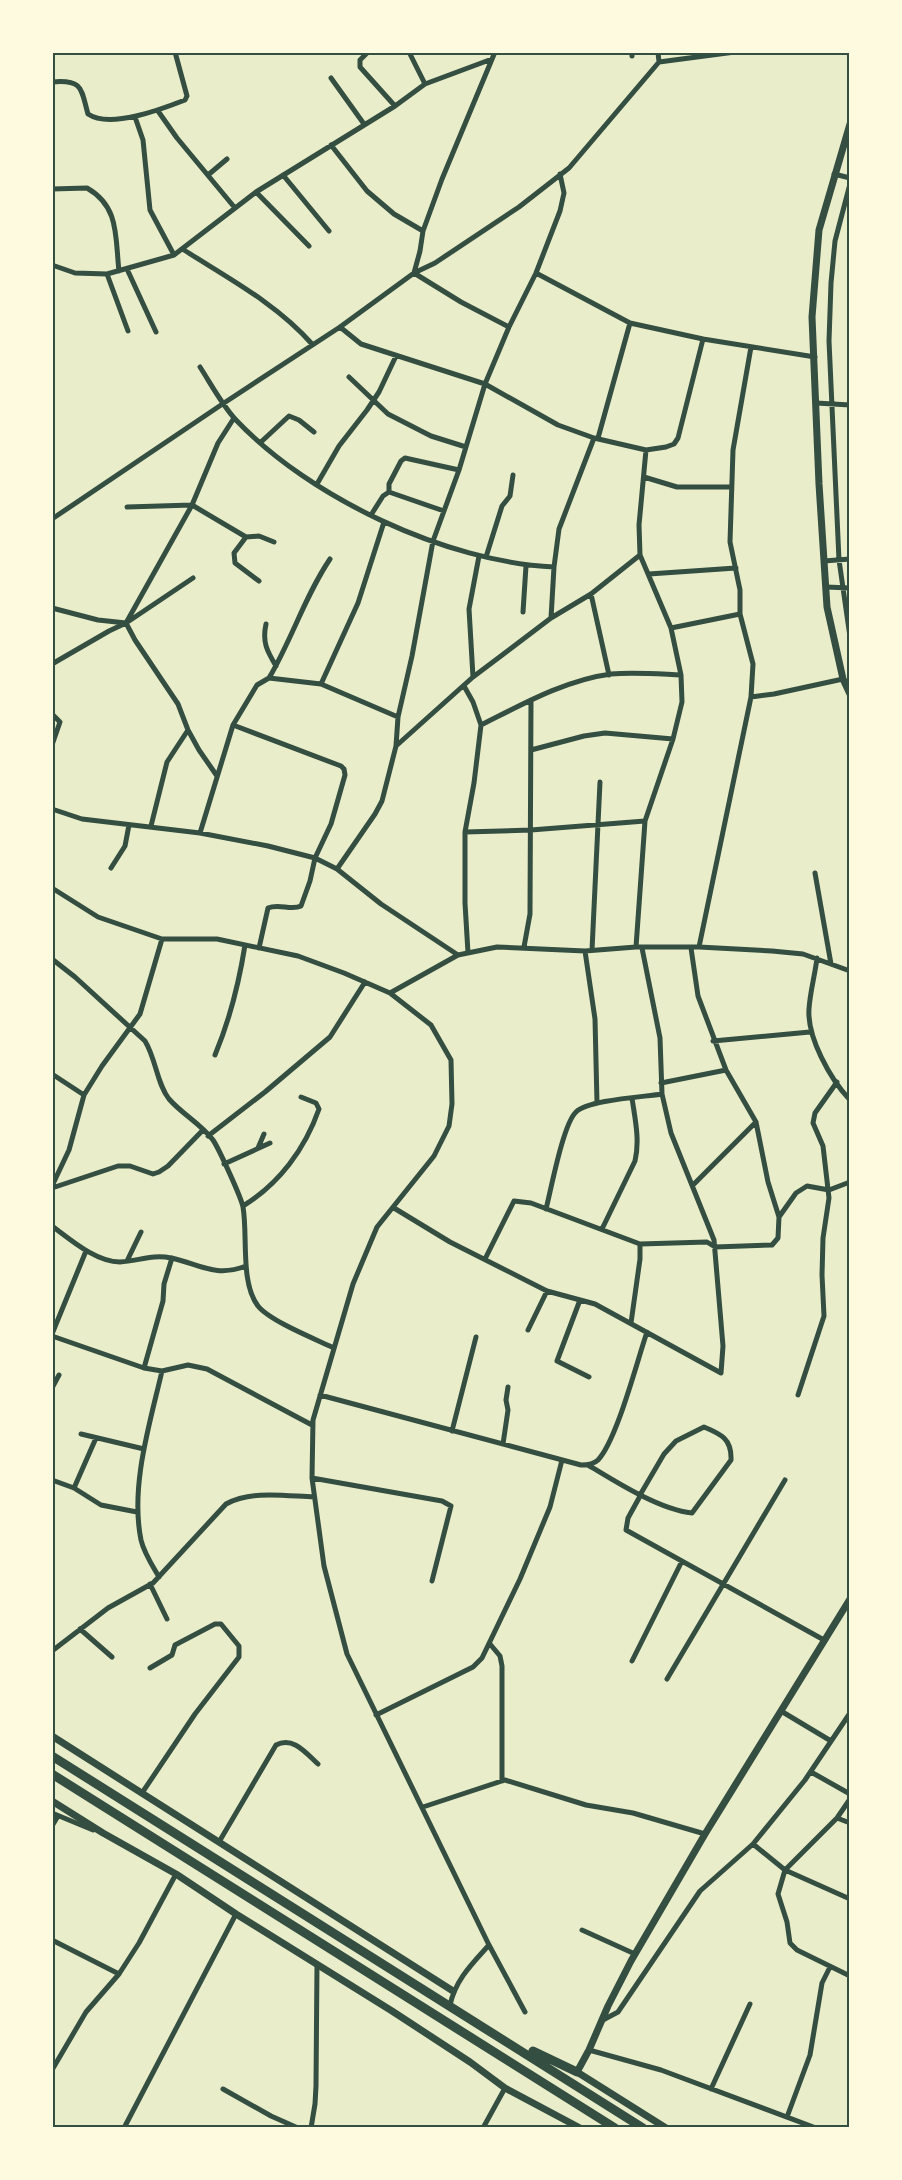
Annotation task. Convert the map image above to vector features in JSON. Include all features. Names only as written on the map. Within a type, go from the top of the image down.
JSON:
[{"type":"highway","points":[[52,1756],[644,2127]]},
{"type":"highway","points":[[52,1774],[615,2127]]},
{"type":"highway","points":[[496,2034],[577,2072]]},
{"type":"street","points":[[52,82],[77,84],[82,88],[88,114],[94,118],[135,117],[185,100],[187,96],[175,52]]},
{"type":"street","points":[[368,52],[360,60],[360,67],[395,106]]},
{"type":"street","points":[[410,52],[425,84]]},
{"type":"street","points":[[414,273],[423,231],[442,179],[495,52]]},
{"type":"street","points":[[658,52],[659,62]]},
{"type":"street","points":[[52,519],[224,402],[340,327],[414,273],[435,263],[519,207],[569,168],[659,62],[735,52]]},
{"type":"street","points":[[52,265],[75,273],[107,274],[174,255],[256,192],[395,106],[425,84],[492,59]]},
{"type":"street","points":[[331,78],[364,124]]},
{"type":"street","points":[[158,111],[177,138],[236,208]]},
{"type":"street","points":[[135,117],[142,140],[150,210],[174,255]]},
{"type":"street","points":[[849,124],[819,230],[812,317],[827,607],[849,694]]},
{"type":"street","points":[[331,145],[367,191],[394,214],[423,231]]},
{"type":"street","points":[[208,175],[227,159]]},
{"type":"street","points":[[337,869],[382,801],[396,746],[398,717],[412,656],[433,541],[459,470],[485,384],[508,327],[536,273],[560,211],[564,192],[560,174]]},
{"type":"street","points":[[834,174],[849,177]]},
{"type":"street","points":[[283,175],[329,231]]},
{"type":"street","points":[[849,184],[835,241],[829,341],[839,560],[849,637]]},
{"type":"street","points":[[52,189],[87,188],[103,200],[114,220],[119,271]]},
{"type":"street","points":[[256,192],[309,246]]},
{"type":"street","points":[[183,249],[260,298],[297,326],[312,344]]},
{"type":"street","points":[[127,269],[156,332]]},
{"type":"street","points":[[414,273],[508,327]]},
{"type":"street","points":[[536,273],[630,323],[703,339],[814,357]]},
{"type":"street","points":[[107,274],[128,331]]},
{"type":"street","points":[[551,618],[559,529],[596,438],[630,323]]},
{"type":"street","points":[[340,327],[361,344],[485,384],[558,425],[596,438],[646,450],[666,447],[674,444],[678,438],[703,339]]},
{"type":"street","points":[[699,947],[751,697],[753,664],[740,614],[740,590],[730,542],[730,487],[733,450],[751,347]]},
{"type":"street","points":[[317,484],[339,446],[373,401],[396,356]]},
{"type":"street","points":[[200,367],[234,418],[276,457],[371,515],[433,541],[479,556],[526,566],[554,567]]},
{"type":"street","points":[[349,378],[388,414],[431,436],[466,447]]},
{"type":"street","points":[[816,403],[849,405]]},
{"type":"street","points":[[261,442],[289,416],[299,420],[314,432]]},
{"type":"street","points":[[126,623],[192,505],[218,443],[234,418]]},
{"type":"street","points":[[394,1208],[450,1242],[547,1291],[595,1304],[721,1373],[723,1346],[714,1240],[670,1133],[662,1094],[660,1038],[639,948],[645,821],[673,740],[682,702],[681,675],[671,628],[640,555],[639,525],[646,450]]},
{"type":"street","points":[[389,492],[389,484],[401,460],[405,458],[459,470]]},
{"type":"street","points":[[486,557],[502,506],[510,496],[513,475]]},
{"type":"street","points":[[644,477],[677,487],[730,487]]},
{"type":"street","points":[[371,515],[384,495],[389,492]]},
{"type":"street","points":[[389,492],[444,511]]},
{"type":"street","points":[[127,507],[192,505],[246,537],[259,536],[274,542]]},
{"type":"street","points":[[321,684],[358,603],[384,522]]},
{"type":"street","points":[[246,537],[234,553],[233,559],[259,581]]},
{"type":"street","points":[[396,746],[473,677],[551,618],[591,594],[640,555]]},
{"type":"street","points":[[473,677],[469,609],[479,556]]},
{"type":"street","points":[[200,833],[232,725],[257,685],[269,678],[290,639],[316,581],[330,559]]},
{"type":"street","points":[[824,561],[849,559]]},
{"type":"street","points":[[523,612],[526,566]]},
{"type":"street","points":[[649,574],[736,568]]},
{"type":"street","points":[[52,664],[126,623],[193,578]]},
{"type":"street","points":[[826,587],[849,588]]},
{"type":"street","points":[[591,594],[609,675]]},
{"type":"street","points":[[52,608],[98,620],[126,623]]},
{"type":"street","points":[[671,628],[740,614]]},
{"type":"street","points":[[126,623],[178,704],[188,730],[217,776]]},
{"type":"street","points":[[266,624],[265,646],[276,666]]},
{"type":"street","points":[[481,725],[531,699],[591,678],[627,673],[681,675]]},
{"type":"street","points":[[269,678],[321,684],[398,717]]},
{"type":"street","points":[[751,697],[846,681]]},
{"type":"street","points":[[464,686],[473,702],[481,725],[476,772],[465,832],[468,953]]},
{"type":"street","points":[[524,947],[530,914],[531,699]]},
{"type":"street","points":[[52,714],[60,722],[52,745]]},
{"type":"street","points":[[232,725],[341,766],[345,775],[331,824],[315,858],[301,906],[295,909],[276,906],[268,908],[259,948]]},
{"type":"street","points":[[151,826],[167,762],[188,730]]},
{"type":"street","points":[[531,750],[605,733],[673,740]]},
{"type":"street","points":[[592,950],[600,782]]},
{"type":"street","points":[[52,809],[82,819],[200,833],[315,858],[337,869],[381,903],[458,955]]},
{"type":"street","points":[[465,832],[531,830],[645,821]]},
{"type":"street","points":[[111,868],[125,846],[129,825]]},
{"type":"street","points":[[815,873],[831,964]]},
{"type":"street","points":[[52,888],[98,917],[162,939],[217,939],[298,956],[365,982],[390,993],[431,1024],[451,1060],[452,1104],[449,1126],[435,1156],[377,1227],[353,1284],[312,1425],[312,1478],[324,1566],[346,1654],[423,1807],[489,1946],[525,2012]]},
{"type":"street","points":[[52,1187],[69,1150],[84,1095],[140,1014],[162,939]]},
{"type":"street","points":[[215,1055],[226,1029],[239,983],[244,945]]},
{"type":"street","points":[[390,993],[458,955],[497,948],[524,947],[585,951],[699,947],[802,954],[849,971]]},
{"type":"street","points":[[485,1259],[514,1201],[531,1203],[640,1244],[707,1242],[715,1248],[772,1245],[778,1238],[778,1217],[768,1182],[756,1122],[726,1070],[713,1041],[698,996],[691,948]]},
{"type":"street","points":[[585,951],[595,1019],[597,1103]]},
{"type":"street","points":[[817,958],[809,1009],[810,1032],[825,1064],[849,1100]]},
{"type":"street","points":[[52,959],[132,1027],[145,1041],[153,1054],[163,1089],[169,1099],[213,1141],[243,1206],[246,1266],[252,1295],[258,1307],[334,1348]]},
{"type":"street","points":[[208,1136],[330,1037],[365,982]]},
{"type":"street","points":[[713,1041],[810,1032]]},
{"type":"street","points":[[661,1083],[726,1070]]},
{"type":"street","points":[[52,1074],[84,1095]]},
{"type":"street","points":[[798,1395],[824,1316],[823,1238],[829,1190],[823,1146],[813,1124],[815,1113],[837,1082]]},
{"type":"street","points":[[546,1209],[571,1119],[576,1111],[597,1103],[662,1094]]},
{"type":"street","points":[[243,1206],[271,1185],[297,1155],[319,1109],[316,1103],[301,1097]]},
{"type":"street","points":[[602,1229],[636,1161],[638,1134],[632,1098]]},
{"type":"street","points":[[693,1185],[756,1122]]},
{"type":"street","points":[[52,1187],[118,1166],[153,1174],[159,1172],[168,1166],[203,1130]]},
{"type":"street","points":[[258,1148],[264,1134]]},
{"type":"street","points":[[224,1164],[270,1143]]},
{"type":"street","points":[[778,1217],[801,1189],[807,1186],[829,1190],[849,1182]]},
{"type":"street","points":[[52,1226],[86,1251],[111,1260],[128,1261],[156,1256],[172,1258],[222,1272],[246,1266]]},
{"type":"street","points":[[128,1261],[141,1232]]},
{"type":"street","points":[[632,1323],[640,1244]]},
{"type":"street","points":[[86,1251],[52,1335],[144,1368],[162,1371],[188,1365],[207,1369],[312,1425]]},
{"type":"street","points":[[144,1368],[163,1301],[164,1284],[172,1258]]},
{"type":"street","points":[[528,1330],[547,1291]]},
{"type":"street","points":[[580,1300],[557,1361],[589,1377]]},
{"type":"street","points":[[588,1465],[598,1461],[613,1434],[647,1332]]},
{"type":"street","points":[[453,1431],[476,1337]]},
{"type":"street","points":[[159,1577],[141,1542],[137,1512],[144,1449],[162,1371]]},
{"type":"street","points":[[52,1388],[59,1376]]},
{"type":"street","points":[[503,1444],[508,1410],[506,1406],[508,1387]]},
{"type":"street","points":[[320,1395],[588,1465],[640,1495],[682,1512],[692,1513],[731,1460],[732,1450],[722,1434],[704,1427],[676,1441],[664,1455],[640,1495],[628,1518],[627,1530],[824,1640]]},
{"type":"street","points":[[81,1434],[144,1449]]},
{"type":"street","points":[[74,1488],[96,1438]]},
{"type":"street","points":[[376,1715],[473,1667],[482,1658],[550,1507],[562,1460]]},
{"type":"street","points":[[312,1478],[442,1501],[451,1506],[432,1581]]},
{"type":"street","points":[[52,1480],[74,1488],[101,1505],[137,1512]]},
{"type":"street","points":[[667,1679],[785,1480]]},
{"type":"street","points":[[52,1651],[108,1608],[159,1577],[226,1504],[237,1497],[314,1497]]},
{"type":"street","points":[[632,1661],[682,1561]]},
{"type":"street","points":[[150,1584],[167,1619]]},
{"type":"street","points":[[666,2127],[577,2072],[635,1954],[705,1834],[849,1599]]},
{"type":"street","points":[[142,1793],[195,1714],[239,1656],[239,1646],[221,1624],[215,1624],[175,1645],[172,1655],[150,1668]]},
{"type":"street","points":[[80,1629],[112,1657]]},
{"type":"street","points":[[490,1644],[500,1656],[502,1666],[502,1781]]},
{"type":"street","points":[[781,1711],[831,1741]]},
{"type":"street","points":[[603,2020],[618,2012],[700,1891],[753,1844],[810,1772],[849,1713]]},
{"type":"street","points":[[52,1736],[453,1991]]},
{"type":"street","points":[[219,1842],[276,1745],[282,1742],[297,1744],[318,1764]]},
{"type":"street","points":[[810,1772],[849,1794]]},
{"type":"street","points":[[423,1807],[502,1781],[517,1783],[586,1805],[633,1813],[705,1834]]},
{"type":"street","points":[[849,1799],[837,1818],[785,1870],[777,1894],[787,1922],[790,1943],[796,1950],[849,1976]]},
{"type":"street","points":[[52,1801],[176,1874],[445,2045],[505,2088],[580,2127]]},
{"type":"street","points":[[52,1826],[55,1815],[103,1833]]},
{"type":"street","points":[[837,1818],[849,1823]]},
{"type":"street","points":[[753,1844],[785,1870],[849,1900]]},
{"type":"street","points":[[52,2070],[86,2012],[118,1974],[139,1943],[176,1874]]},
{"type":"street","points":[[124,2127],[236,1914]]},
{"type":"street","points":[[582,1930],[635,1954]]},
{"type":"street","points":[[52,1940],[118,1974]]},
{"type":"street","points":[[450,2005],[453,1991],[461,1976],[489,1946]]},
{"type":"street","points":[[311,2127],[316,2086],[316,1964]]},
{"type":"street","points":[[787,2117],[810,2055],[822,1983],[830,1966]]},
{"type":"street","points":[[711,2089],[750,2004]]},
{"type":"street","points":[[589,2050],[661,2070],[816,2127]]},
{"type":"street","points":[[483,2127],[505,2088]]},
{"type":"street","points":[[223,2089],[271,2116],[298,2127]]}]
